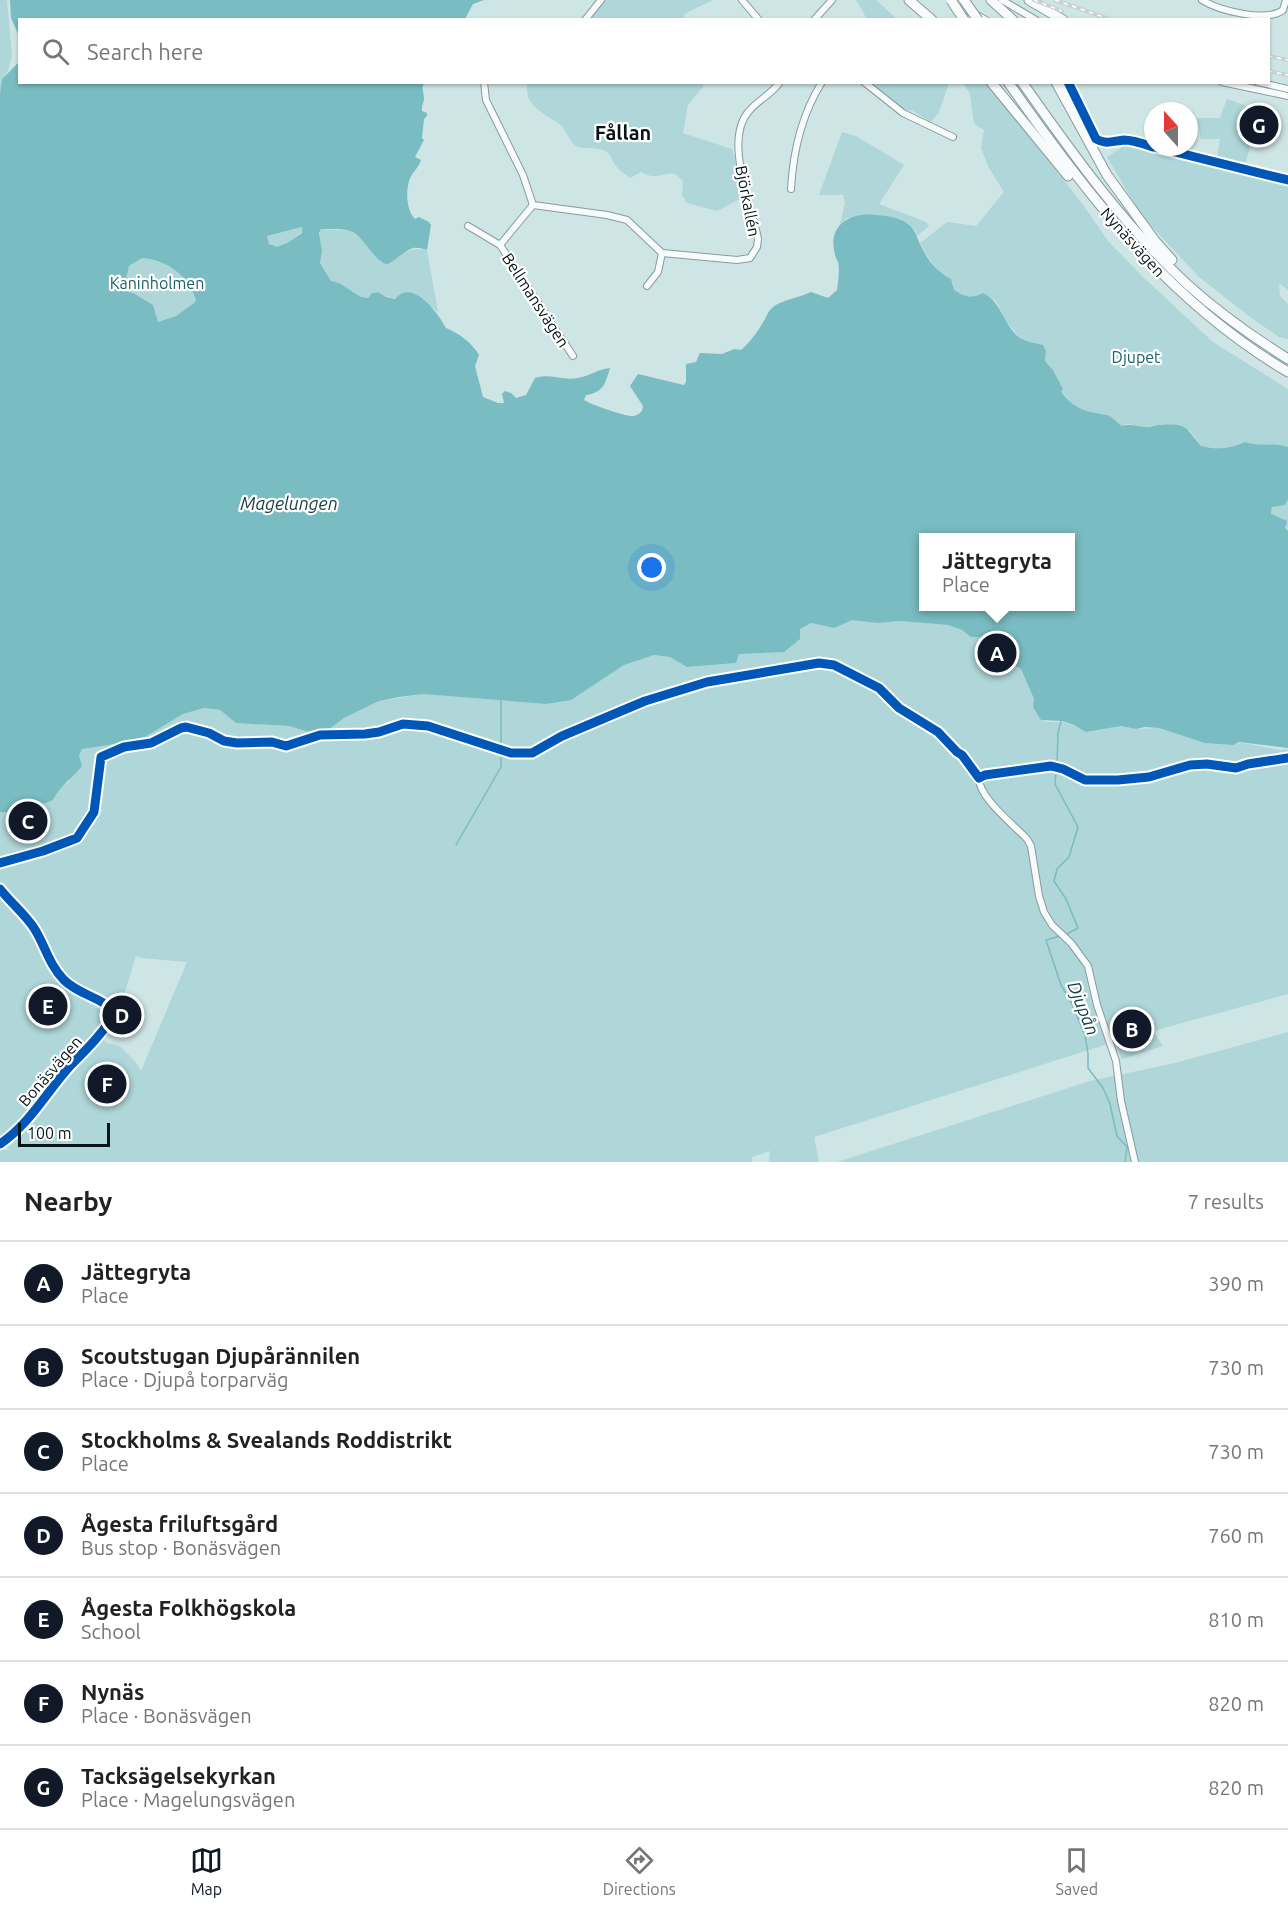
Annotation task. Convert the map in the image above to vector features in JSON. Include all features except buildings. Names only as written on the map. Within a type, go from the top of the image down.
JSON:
[{"type":"highway","points":[[909,0],[930,18]]},
{"type":"highway","points":[[949,0],[962,18]]},
{"type":"highway","points":[[964,0],[977,18]]},
{"type":"highway","points":[[991,0],[1011,18]]},
{"type":"highway","points":[[1029,0],[1060,18]]},
{"type":"highway","points":[[994,84],[1079,190],[1119,229]]},
{"type":"highway","name":"Nynäsvägen","points":[[1009,84],[1069,167],[1119,229],[1179,292],[1246,345],[1288,372]]},
{"type":"highway","name":"Nynäsvägen","points":[[1023,84],[1127,221],[1187,284],[1214,307],[1288,359]]},
{"type":"highway","points":[[1057,84],[1107,175],[1128,205],[1155,241],[1214,307]]},
{"type":"street","points":[[587,18],[601,0]]},
{"type":"street","points":[[742,0],[757,18]]},
{"type":"street","points":[[816,18],[832,0]]},
{"type":"street","points":[[949,0],[982,18]]},
{"type":"street","points":[[1002,0],[1033,18]]},
{"type":"street","points":[[1202,0],[1220,10],[1270,16],[1283,10],[1286,0]]},
{"type":"street","points":[[484,84],[486,100],[523,175],[533,205]]},
{"type":"street","name":"Björkallén","points":[[662,253],[737,260],[750,258],[753,254],[758,239],[738,149],[739,133],[748,112],[778,84]]},
{"type":"street","points":[[790,189],[792,168],[803,120],[821,84]]},
{"type":"street","points":[[867,84],[903,113],[952,137]]},
{"type":"street","points":[[1231,84],[1288,96]]},
{"type":"street","points":[[1267,84],[1288,89]]},
{"type":"street","points":[[1111,143],[1126,140],[1144,144]]},
{"type":"street","points":[[1191,156],[1288,180]]},
{"type":"street","points":[[500,245],[533,205]]},
{"type":"street","points":[[533,205],[627,220],[662,253],[658,272],[646,286]]},
{"type":"street","name":"Bellmansvägen","points":[[468,226],[500,245],[573,356]]},
{"type":"street","points":[[1135,1162],[1121,1101],[1116,1061],[1097,1005],[1088,966],[1071,943],[1052,925],[1044,912],[1039,896],[1031,846],[981,790],[979,778],[985,775],[1051,766],[1085,780],[1118,780],[1149,777],[1190,765],[1207,764],[1236,768],[1288,758]]},
{"type":"street","name":"Bonäsvägen","points":[[0,1144],[14,1135],[25,1123],[71,1065],[103,1033],[116,1012]]},
{"type":"green space","points":[[0,0],[7,0],[12,56],[8,71],[2,79],[0,93]]},
{"type":"green space","points":[[605,0],[713,0],[684,14],[683,18],[589,18]]},
{"type":"green space","points":[[856,0],[876,0],[896,18],[866,18]]},
{"type":"green space","points":[[528,84],[704,84],[688,105],[683,133],[732,149],[744,197],[717,211],[687,203],[682,195],[683,181],[673,174],[654,176],[641,172],[630,178],[604,151],[573,144],[562,126],[531,103]]},
{"type":"green space","points":[[869,84],[949,84],[939,112],[931,122],[913,111],[903,109]]},
{"type":"green space","name":"Djupet","points":[[964,84],[989,84],[1084,206],[1108,241],[1142,276],[1213,342],[1288,389],[1288,447],[1245,442],[1218,448],[1201,446],[1190,431],[1158,425],[1144,427],[1127,424],[1122,426],[1109,416],[1081,409],[1061,392],[1063,389],[1053,370],[1045,361],[1046,351],[1043,345],[1022,340],[1006,321],[996,301],[983,293],[968,296],[953,290],[953,284],[934,266],[920,243],[947,222],[976,226],[1004,192],[989,168],[981,148],[984,130],[974,124],[970,94]]},
{"type":"green space","points":[[1227,99],[1252,108],[1243,129],[1252,142],[1245,164],[1217,157],[1220,139],[1201,139],[1198,118],[1220,118]]},
{"type":"green space","points":[[842,132],[856,136],[904,165],[879,204],[926,222],[929,226],[917,236],[915,230],[907,223],[885,216],[847,218],[840,224],[845,203],[843,195],[819,195]]},
{"type":"green space","points":[[1127,144],[1144,148],[1144,156],[1175,156],[1288,184],[1288,290],[1279,283],[1280,296],[1288,304],[1288,339],[1279,337],[1250,317],[1199,277],[1141,215],[1107,157]]},
{"type":"green space","points":[[303,227],[302,232],[276,248],[269,244],[266,236]]},
{"type":"green space","points":[[321,229],[352,231],[363,240],[381,262],[408,251],[427,250],[438,312],[414,293],[395,298],[378,292],[372,293],[368,298],[361,297],[339,283],[331,281],[320,263]]},
{"type":"green space","name":"Kaninholmen","points":[[142,258],[160,262],[182,276],[196,300],[194,303],[176,316],[158,322],[123,291],[129,266]]},
{"type":"green space","points":[[1288,499],[1288,531],[1271,515],[1272,507],[1285,505]]},
{"type":"green space","points":[[852,619],[878,623],[900,621],[948,625],[962,630],[971,637],[995,638],[1009,649],[1012,664],[1021,669],[1044,722],[1066,723],[1087,732],[1121,726],[1136,729],[1159,728],[1194,739],[1229,745],[1243,743],[1280,750],[1288,749],[1288,994],[1153,1031],[1163,1046],[1122,1059],[1114,1042],[814,1137],[819,1162],[769,1162],[770,1151],[752,1157],[752,1162],[0,1162],[0,1149],[14,1151],[0,1146],[0,812],[14,813],[53,800],[59,788],[69,782],[82,749],[145,737],[183,714],[204,708],[220,710],[236,723],[289,726],[310,732],[328,730],[344,718],[379,701],[423,694],[546,704],[598,681],[624,665],[654,655],[670,657],[687,667],[735,663],[739,654],[784,652],[799,629],[811,623],[834,628]],"holes":[[[136,956],[187,962],[141,1071],[120,1046],[107,1043],[96,1033],[124,995]]]},
{"type":"green space","points":[[1288,1032],[1288,1162],[837,1162],[1090,1081],[1175,1063]]},
{"type":"water","points":[[10,0],[484,0],[473,4],[466,18],[18,18],[18,34],[11,18]]},
{"type":"water","name":"Magelungen","points":[[18,63],[18,84],[424,84],[422,111],[427,113],[427,116],[424,119],[422,138],[424,140],[415,157],[421,160],[410,178],[407,195],[408,206],[415,219],[419,217],[431,225],[427,250],[413,248],[387,264],[383,263],[353,232],[342,229],[321,229],[319,233],[322,251],[320,263],[331,281],[339,283],[361,297],[368,298],[372,293],[378,292],[395,299],[402,293],[409,292],[422,298],[434,310],[446,328],[465,339],[476,350],[479,355],[475,366],[483,397],[498,403],[504,403],[502,394],[505,391],[516,398],[526,395],[535,378],[546,376],[578,378],[610,368],[603,386],[597,392],[586,395],[584,400],[600,407],[635,416],[642,411],[643,406],[630,386],[638,374],[684,385],[686,364],[696,362],[700,353],[722,354],[734,349],[741,350],[753,338],[775,305],[811,292],[828,298],[837,290],[839,265],[833,244],[834,235],[843,222],[858,216],[881,215],[906,222],[914,231],[932,264],[951,279],[954,290],[968,296],[983,293],[999,308],[1014,333],[1020,338],[1043,345],[1046,351],[1045,361],[1053,370],[1063,389],[1061,392],[1076,406],[1109,416],[1122,426],[1181,426],[1201,446],[1229,447],[1245,442],[1288,447],[1288,499],[1285,505],[1272,507],[1271,514],[1287,521],[1285,528],[1288,531],[1288,748],[1239,742],[1233,745],[1205,743],[1159,728],[1136,729],[1121,726],[1086,732],[1062,721],[1041,720],[1033,707],[1034,699],[1021,669],[1012,664],[1009,649],[995,638],[971,637],[962,630],[948,625],[852,620],[834,628],[811,623],[800,629],[800,639],[784,652],[739,654],[736,663],[687,667],[670,657],[654,655],[624,665],[571,700],[546,704],[423,694],[379,701],[344,718],[328,730],[309,732],[289,726],[236,723],[220,710],[204,708],[183,714],[145,737],[82,749],[79,756],[82,766],[59,790],[53,800],[15,813],[0,812],[0,93],[2,79]],"holes":[[[302,227],[302,233],[277,247],[269,244],[267,236]],[[142,258],[160,262],[182,276],[192,291],[196,300],[194,303],[176,316],[158,322],[153,305],[133,293],[123,291],[129,266]]]},
{"type":"waterway","points":[[501,701],[501,745]]},
{"type":"waterway","name":"Djupån","points":[[1057,764],[1058,733],[1061,721]]},
{"type":"waterway","points":[[456,845],[501,767],[501,752]]},
{"type":"waterway","name":"Djupån","points":[[1056,771],[1055,784],[1078,827],[1069,857],[1057,869],[1054,881],[1066,899],[1078,928],[1067,934]]},
{"type":"waterway","name":"Djupån","points":[[1060,936],[1046,940],[1061,985],[1085,1035],[1088,1068],[1103,1088],[1110,1104],[1117,1136],[1127,1147],[1125,1162]]},
{"type":"railway","points":[[1034,0],[1062,11]]},
{"type":"railway","points":[[1055,0],[1106,18]]},
{"type":"railway","points":[[1270,56],[1288,60]]},
{"type":"railway","points":[[1270,71],[1288,75]]},
{"type":"cycle path","points":[[1069,84],[1096,139],[1106,142],[1124,140],[1144,145]]},
{"type":"cycle path","points":[[1191,156],[1288,180]]},
{"type":"cycle path","points":[[0,863],[43,851],[77,838],[94,812],[101,757],[124,747],[151,743],[181,728],[186,727],[209,733],[224,741],[272,742],[286,746],[320,735],[365,734],[403,724],[428,726],[511,753],[532,753],[562,736],[645,701],[707,682],[819,663],[834,665],[879,688],[899,708],[938,732],[962,755],[979,778],[985,775],[1051,766],[1085,780],[1118,780],[1149,777],[1190,765],[1207,764],[1236,768],[1288,758]]},
{"type":"cycle path","points":[[0,889],[34,928],[64,980],[116,1012],[101,1034],[62,1075],[29,1117],[0,1144]]},
{"type":"place","name":"Tacksägelsekyrkan","points":[[1259,125]]},
{"type":"place","name":"Jättegryta","points":[[997,653]]},
{"type":"place","name":"Stockholms & Svealands Roddistrikt","points":[[28,821]]},
{"type":"place","name":"Ågesta Folkhögskola","points":[[48,1006]]},
{"type":"place","name":"Ågesta friluftsgård","points":[[122,1015]]},
{"type":"place","name":"Scoutstugan Djupårännilen","points":[[1132,1029]]},
{"type":"place","name":"Nynäs","points":[[107,1084]]},
{"type":"district","name":"Fållan","points":[[623,132]]}]
